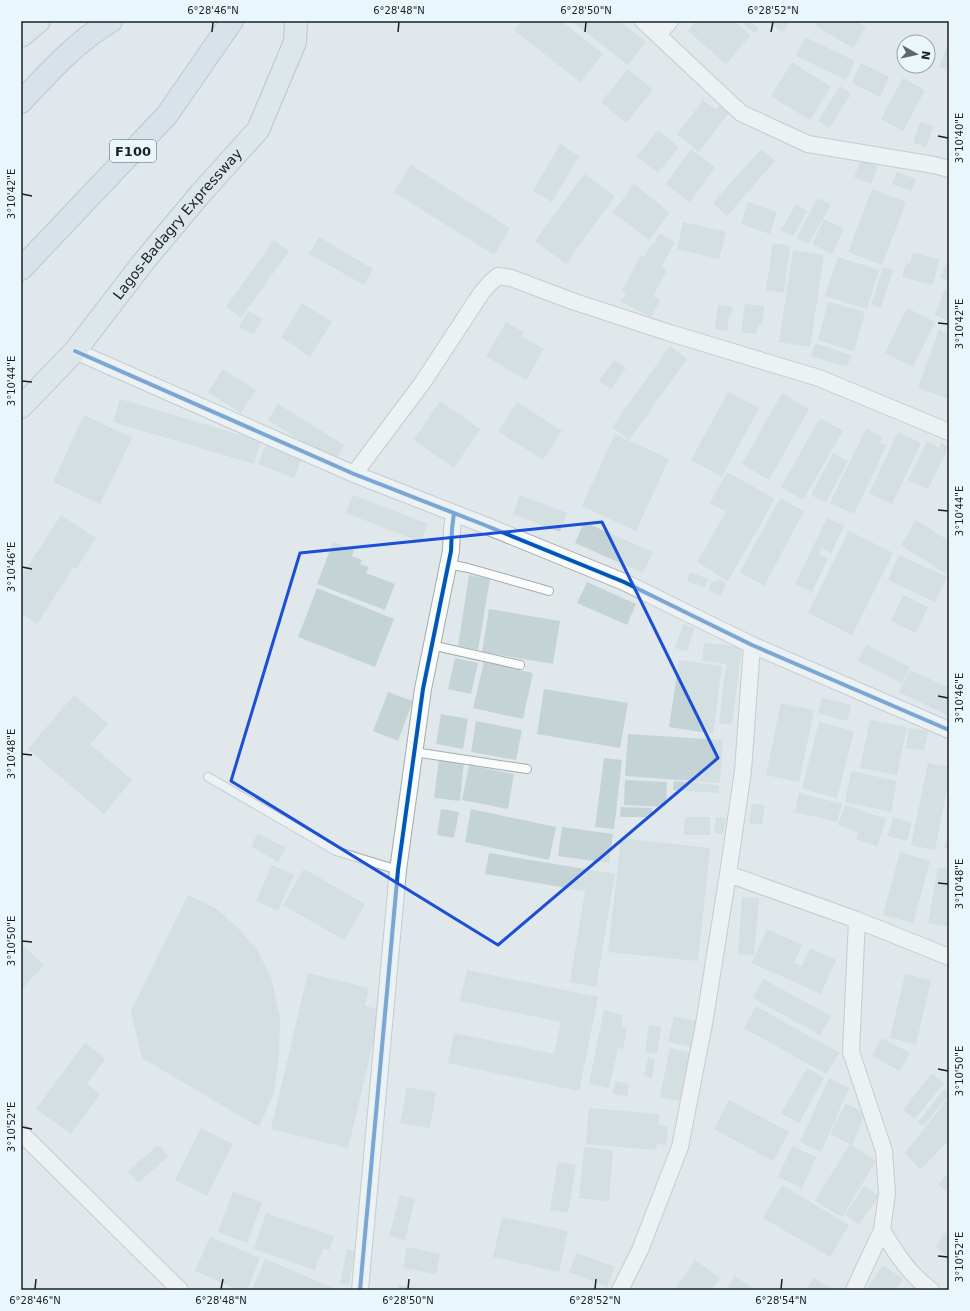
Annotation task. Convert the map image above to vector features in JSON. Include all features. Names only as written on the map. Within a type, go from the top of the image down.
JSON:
[{"type":"highway","points":[[21,102],[67,53],[85,38],[111,21]]},
{"type":"highway","name":"F100","points":[[21,269],[167,115],[232,21]]},
{"type":"main road","points":[[21,36],[39,21]]},
{"type":"main road","name":"Lagos-Badagry Expressway","points":[[21,407],[75,351],[150,254],[201,193],[258,130],[295,42],[296,21]]},
{"type":"street","points":[[644,21],[741,113],[808,144],[934,165],[949,169]]},
{"type":"street","points":[[658,34],[670,21]]},
{"type":"street","points":[[354,474],[423,382],[482,292],[498,276],[511,278],[575,302],[819,378],[949,432]]},
{"type":"street","points":[[75,351],[354,474],[624,582],[752,645],[949,730]]},
{"type":"street","points":[[360,1290],[398,870],[422,689],[451,551],[454,513]]},
{"type":"street","points":[[620,1290],[640,1250],[680,1147],[704,1024],[743,771],[752,645]]},
{"type":"street","points":[[728,874],[856,920],[949,957]]},
{"type":"street","points":[[854,1290],[882,1230],[887,1193],[884,1151],[851,1052],[856,920]]},
{"type":"street","points":[[21,1133],[180,1290]]},
{"type":"street","points":[[882,1230],[898,1257],[921,1283],[931,1290]]},
{"type":"lane","points":[[448,564],[468,568],[549,591]]},
{"type":"lane","points":[[431,645],[520,665]]},
{"type":"lane","points":[[414,752],[527,769]]},
{"type":"lane","points":[[208,778],[336,851],[398,870]]},
{"type":"highlighted area","points":[[602,522],[718,758],[498,945],[231,781],[300,553]]},
{"type":"building","points":[[521,21],[561,21],[603,54],[580,82],[514,30]]},
{"type":"building","points":[[571,21],[619,21],[646,42],[628,65]]},
{"type":"building","points":[[696,21],[734,21],[751,35],[726,64],[688,31]]},
{"type":"building","points":[[747,21],[758,28],[755,33],[744,25]]},
{"type":"building","points":[[767,21],[790,21],[782,32]]},
{"type":"building","points":[[819,21],[855,21],[866,27],[853,48],[816,26]]},
{"type":"building","points":[[805,37],[855,61],[846,80],[796,56]]},
{"type":"building","points":[[949,41],[949,70],[939,67]]},
{"type":"building","points":[[792,62],[831,87],[810,120],[771,96]]},
{"type":"building","points":[[861,63],[889,77],[880,97],[852,83]]},
{"type":"building","points":[[628,69],[653,90],[626,123],[601,102]]},
{"type":"building","points":[[903,78],[925,90],[903,131],[881,119]]},
{"type":"building","points":[[840,86],[851,94],[829,128],[818,121]]},
{"type":"building","points":[[703,100],[716,110],[719,106],[729,113],[699,152],[677,134]]},
{"type":"building","points":[[920,122],[933,126],[926,147],[913,143]]},
{"type":"building","points":[[658,130],[679,147],[658,173],[637,157]]},
{"type":"building","points":[[560,144],[579,156],[552,202],[533,191]]},
{"type":"building","points":[[691,149],[715,167],[690,202],[666,184]]},
{"type":"building","points":[[761,149],[775,161],[727,216],[713,203]]},
{"type":"building","points":[[861,160],[878,166],[871,184],[854,177]]},
{"type":"building","points":[[411,165],[510,228],[494,255],[394,192]]},
{"type":"building","points":[[897,172],[916,179],[911,191],[892,184]]},
{"type":"building","points":[[584,174],[615,196],[566,264],[535,241]]},
{"type":"building","points":[[634,184],[670,213],[649,240],[613,212]]},
{"type":"building","points":[[872,189],[906,202],[882,265],[848,252]]},
{"type":"building","points":[[818,198],[831,205],[808,244],[796,238]]},
{"type":"building","points":[[748,202],[777,212],[770,234],[741,224]]},
{"type":"building","points":[[796,204],[807,211],[793,237],[781,230]]},
{"type":"building","points":[[824,219],[844,229],[832,254],[812,244]]},
{"type":"building","points":[[683,222],[726,232],[719,259],[677,249]]},
{"type":"building","points":[[659,233],[675,242],[661,267],[667,270],[653,296],[660,300],[651,317],[621,302],[626,293],[622,291],[641,255],[644,257],[652,243],[654,244]]},
{"type":"building","points":[[319,237],[373,269],[364,285],[309,254]]},
{"type":"building","points":[[274,240],[289,251],[241,318],[226,307]]},
{"type":"building","points":[[773,243],[790,246],[784,293],[766,290]]},
{"type":"building","points":[[793,250],[824,255],[810,347],[779,342]]},
{"type":"building","points":[[913,253],[939,259],[933,285],[902,277],[906,263],[910,264]]},
{"type":"building","points":[[838,257],[879,270],[867,309],[825,296]]},
{"type":"building","points":[[949,258],[949,282],[940,278]]},
{"type":"building","points":[[883,267],[893,270],[881,308],[871,305]]},
{"type":"building","points":[[945,289],[949,290],[949,321],[935,315]]},
{"type":"building","points":[[828,302],[865,312],[854,351],[818,340]]},
{"type":"building","points":[[302,303],[332,322],[310,357],[281,337]]},
{"type":"building","points":[[745,304],[764,306],[762,325],[758,324],[756,334],[741,332]]},
{"type":"building","points":[[718,305],[733,307],[731,315],[729,314],[727,331],[715,329]]},
{"type":"building","points":[[907,308],[935,322],[913,367],[885,353]]},
{"type":"building","points":[[248,311],[263,319],[253,335],[239,327]]},
{"type":"building","points":[[506,322],[523,332],[521,336],[544,349],[526,380],[486,356]]},
{"type":"building","points":[[939,330],[949,334],[949,399],[918,388]]},
{"type":"building","points":[[815,343],[851,355],[847,367],[811,356]]},
{"type":"building","points":[[670,346],[687,359],[629,440],[612,427]]},
{"type":"building","points":[[614,360],[626,368],[611,389],[599,381]]},
{"type":"building","points":[[223,369],[256,390],[241,413],[208,392]]},
{"type":"building","points":[[728,392],[759,408],[722,477],[691,460]]},
{"type":"building","points":[[782,393],[809,409],[769,480],[742,464]]},
{"type":"building","points":[[120,399],[261,441],[254,464],[113,422]]},
{"type":"building","points":[[440,401],[480,429],[454,468],[414,440]]},
{"type":"building","points":[[517,402],[562,431],[543,460],[498,431]]},
{"type":"building","points":[[278,404],[344,445],[335,461],[268,420]]},
{"type":"building","points":[[84,415],[132,438],[100,504],[53,482]]},
{"type":"building","points":[[820,418],[843,431],[803,500],[781,487]]},
{"type":"building","points":[[866,429],[882,437],[880,442],[887,445],[854,514],[830,503]]},
{"type":"building","points":[[898,432],[921,443],[892,504],[869,493]]},
{"type":"building","points":[[615,434],[669,459],[636,531],[582,506]]},
{"type":"building","points":[[267,441],[303,455],[294,478],[258,464]]},
{"type":"building","points":[[927,441],[939,448],[941,443],[949,447],[928,489],[908,480]]},
{"type":"building","points":[[833,453],[848,461],[826,503],[811,495]]},
{"type":"building","points":[[727,472],[775,499],[728,581],[697,562],[726,512],[710,503]]},
{"type":"building","points":[[353,495],[428,524],[421,542],[346,513]]},
{"type":"building","points":[[520,495],[567,513],[560,532],[513,514]]},
{"type":"building","points":[[780,498],[804,511],[764,586],[740,572]]},
{"type":"building","points":[[61,515],[96,538],[76,569],[73,568],[37,624],[21,614],[21,577]]},
{"type":"building","points":[[827,518],[844,526],[831,553],[822,548],[819,554],[828,558],[812,592],[795,584]]},
{"type":"building","points":[[916,520],[949,541],[949,567],[945,573],[901,545]]},
{"type":"building","points":[[584,522],[653,552],[643,573],[575,543]]},
{"type":"building","points":[[849,531],[893,553],[852,635],[808,613]]},
{"type":"building","points":[[333,542],[354,550],[352,556],[362,560],[360,564],[369,567],[366,573],[395,584],[385,610],[317,584]]},
{"type":"building","points":[[899,555],[947,577],[935,602],[888,580]]},
{"type":"building","points":[[690,572],[708,579],[705,588],[687,581]]},
{"type":"building","points":[[469,575],[490,579],[478,650],[458,646]]},
{"type":"building","points":[[717,579],[726,583],[721,596],[708,590],[712,581],[716,582]]},
{"type":"building","points":[[587,582],[636,604],[627,625],[577,603]]},
{"type":"building","points":[[317,588],[394,619],[375,667],[298,637]]},
{"type":"building","points":[[903,595],[928,607],[916,633],[891,621]]},
{"type":"building","points":[[489,609],[560,621],[553,664],[482,652]]},
{"type":"building","points":[[683,624],[694,628],[687,651],[675,648]]},
{"type":"building","points":[[704,643],[742,647],[732,725],[719,723],[726,664],[702,661]]},
{"type":"building","points":[[866,645],[910,667],[902,683],[858,661]]},
{"type":"building","points":[[455,658],[478,663],[471,694],[448,689]]},
{"type":"building","points":[[679,660],[722,666],[713,734],[669,727]]},
{"type":"building","points":[[484,662],[533,673],[523,719],[473,708]]},
{"type":"building","points":[[910,670],[949,688],[949,716],[899,692]]},
{"type":"building","points":[[544,689],[628,703],[620,748],[537,734]]},
{"type":"building","points":[[388,692],[413,701],[398,741],[373,731]]},
{"type":"building","points":[[74,695],[108,724],[90,744],[132,780],[104,814],[28,749]]},
{"type":"building","points":[[822,698],[851,705],[847,721],[818,713]]},
{"type":"building","points":[[781,703],[814,710],[799,782],[766,775]]},
{"type":"building","points":[[441,714],[468,719],[463,749],[436,744]]},
{"type":"building","points":[[870,720],[907,727],[897,775],[860,768]]},
{"type":"building","points":[[476,721],[522,730],[516,760],[471,752]]},
{"type":"building","points":[[819,722],[854,731],[837,798],[802,789]]},
{"type":"building","points":[[909,728],[928,731],[924,751],[906,748]]},
{"type":"building","points":[[628,734],[723,740],[720,783],[625,776]]},
{"type":"building","points":[[604,758],[622,760],[614,829],[595,827]]},
{"type":"building","points":[[439,759],[464,762],[460,801],[434,798]]},
{"type":"building","points":[[928,763],[949,767],[949,779],[935,850],[911,845]]},
{"type":"building","points":[[469,765],[514,774],[508,809],[462,800]]},
{"type":"building","points":[[851,771],[897,781],[891,812],[845,802]]},
{"type":"building","points":[[625,780],[667,782],[666,807],[624,805]]},
{"type":"building","points":[[674,781],[719,785],[719,793],[673,790]]},
{"type":"building","points":[[799,793],[842,804],[837,822],[795,812]]},
{"type":"building","points":[[752,804],[765,805],[762,825],[749,823]]},
{"type":"building","points":[[845,805],[886,819],[877,846],[856,839],[858,832],[838,825]]},
{"type":"building","points":[[621,807],[652,808],[652,817],[620,817]]},
{"type":"building","points":[[441,809],[459,812],[454,838],[437,835]]},
{"type":"building","points":[[471,809],[556,827],[549,860],[465,842]]},
{"type":"building","points":[[685,817],[710,817],[710,835],[684,835]]},
{"type":"building","points":[[716,817],[726,818],[723,834],[714,833]]},
{"type":"building","points":[[893,817],[912,823],[907,841],[888,836]]},
{"type":"building","points":[[562,827],[613,834],[609,863],[558,856]]},
{"type":"building","points":[[258,833],[286,848],[278,862],[251,846]]},
{"type":"building","points":[[949,833],[949,849],[944,847]]},
{"type":"building","points":[[621,838],[710,848],[698,961],[608,952]]},
{"type":"building","points":[[900,852],[930,861],[913,923],[883,915]]},
{"type":"building","points":[[489,853],[615,874],[596,987],[570,982],[585,891],[485,874]]},
{"type":"building","points":[[272,865],[294,875],[278,911],[256,901]]},
{"type":"building","points":[[938,867],[949,869],[949,927],[928,923]]},
{"type":"building","points":[[304,869],[365,904],[344,940],[283,905]]},
{"type":"building","points":[[188,895],[215,908],[237,927],[257,950],[271,977],[280,1017],[279,1055],[274,1093],[259,1127],[142,1058],[131,1011]]},
{"type":"building","points":[[742,897],[759,898],[754,955],[738,954]]},
{"type":"building","points":[[767,929],[802,945],[794,963],[802,966],[810,948],[836,960],[821,994],[752,963]]},
{"type":"building","points":[[21,944],[44,965],[21,990]]},
{"type":"building","points":[[467,970],[598,997],[579,1091],[448,1063],[454,1033],[554,1054],[561,1022],[460,1001]]},
{"type":"building","points":[[308,973],[369,988],[365,1006],[381,1010],[348,1148],[271,1129]]},
{"type":"building","points":[[905,974],[931,980],[916,1044],[890,1038]]},
{"type":"building","points":[[763,979],[831,1016],[820,1035],[753,998]]},
{"type":"building","points":[[756,1006],[839,1053],[826,1074],[744,1028]]},
{"type":"building","points":[[604,1010],[623,1015],[621,1027],[627,1028],[623,1049],[618,1048],[609,1088],[589,1084]]},
{"type":"building","points":[[674,1016],[697,1022],[692,1047],[668,1042]]},
{"type":"building","points":[[649,1025],[661,1027],[657,1054],[645,1052]]},
{"type":"building","points":[[882,1038],[910,1053],[900,1071],[872,1056]]},
{"type":"building","points":[[85,1043],[105,1059],[87,1084],[100,1094],[71,1134],[36,1109]]},
{"type":"building","points":[[670,1048],[693,1053],[684,1102],[660,1097]]},
{"type":"building","points":[[648,1057],[655,1059],[652,1078],[644,1076]]},
{"type":"building","points":[[807,1068],[824,1078],[799,1123],[781,1113]]},
{"type":"building","points":[[932,1073],[944,1083],[915,1119],[903,1110]]},
{"type":"building","points":[[829,1078],[849,1088],[821,1152],[800,1142]]},
{"type":"building","points":[[615,1081],[629,1084],[627,1096],[613,1094]]},
{"type":"building","points":[[407,1087],[436,1092],[430,1128],[400,1123]]},
{"type":"building","points":[[944,1089],[949,1093],[949,1095],[923,1126],[918,1122]]},
{"type":"building","points":[[949,1097],[949,1140],[920,1170],[905,1153]]},
{"type":"building","points":[[729,1100],[789,1132],[773,1161],[714,1129]]},
{"type":"building","points":[[846,1103],[865,1114],[852,1145],[830,1134]]},
{"type":"building","points":[[589,1108],[659,1114],[658,1125],[668,1126],[666,1145],[657,1144],[656,1150],[586,1144]]},
{"type":"building","points":[[201,1128],[233,1144],[207,1196],[175,1180]]},
{"type":"building","points":[[850,1144],[876,1161],[842,1217],[815,1201]]},
{"type":"building","points":[[158,1145],[169,1156],[138,1183],[128,1171]]},
{"type":"building","points":[[792,1146],[816,1157],[802,1188],[778,1177]]},
{"type":"building","points":[[584,1147],[613,1150],[609,1201],[579,1198]]},
{"type":"building","points":[[558,1162],[576,1165],[568,1213],[550,1210]]},
{"type":"building","points":[[949,1171],[949,1193],[938,1185]]},
{"type":"building","points":[[782,1185],[849,1225],[830,1257],[763,1218]]},
{"type":"building","points":[[864,1186],[879,1196],[859,1224],[845,1215]]},
{"type":"building","points":[[233,1191],[262,1203],[247,1243],[218,1232]]},
{"type":"building","points":[[400,1195],[415,1199],[405,1240],[389,1236]]},
{"type":"building","points":[[266,1213],[334,1236],[329,1250],[323,1248],[315,1270],[254,1249]]},
{"type":"building","points":[[502,1217],[568,1231],[559,1272],[493,1257]]},
{"type":"building","points":[[949,1229],[949,1258],[935,1246]]},
{"type":"building","points":[[210,1237],[260,1258],[247,1290],[238,1290],[195,1271]]},
{"type":"building","points":[[407,1247],[440,1254],[436,1274],[403,1268]]},
{"type":"building","points":[[347,1249],[355,1251],[349,1285],[340,1284]]},
{"type":"building","points":[[577,1253],[615,1267],[607,1287],[569,1272]]},
{"type":"building","points":[[265,1259],[338,1290],[253,1290],[252,1289]]},
{"type":"building","points":[[695,1260],[720,1278],[711,1290],[675,1290]]},
{"type":"building","points":[[883,1265],[903,1279],[895,1290],[866,1290]]},
{"type":"building","points":[[735,1276],[755,1290],[725,1290]]},
{"type":"building","points":[[814,1278],[833,1290],[806,1290]]},
{"type":"building","points":[[399,1285],[421,1289],[398,1290]]},
{"type":"cycle path","points":[[75,351],[354,474],[624,582],[752,645],[949,730]]},
{"type":"cycle path","points":[[360,1290],[398,870],[423,689],[451,551],[454,513]]}]
